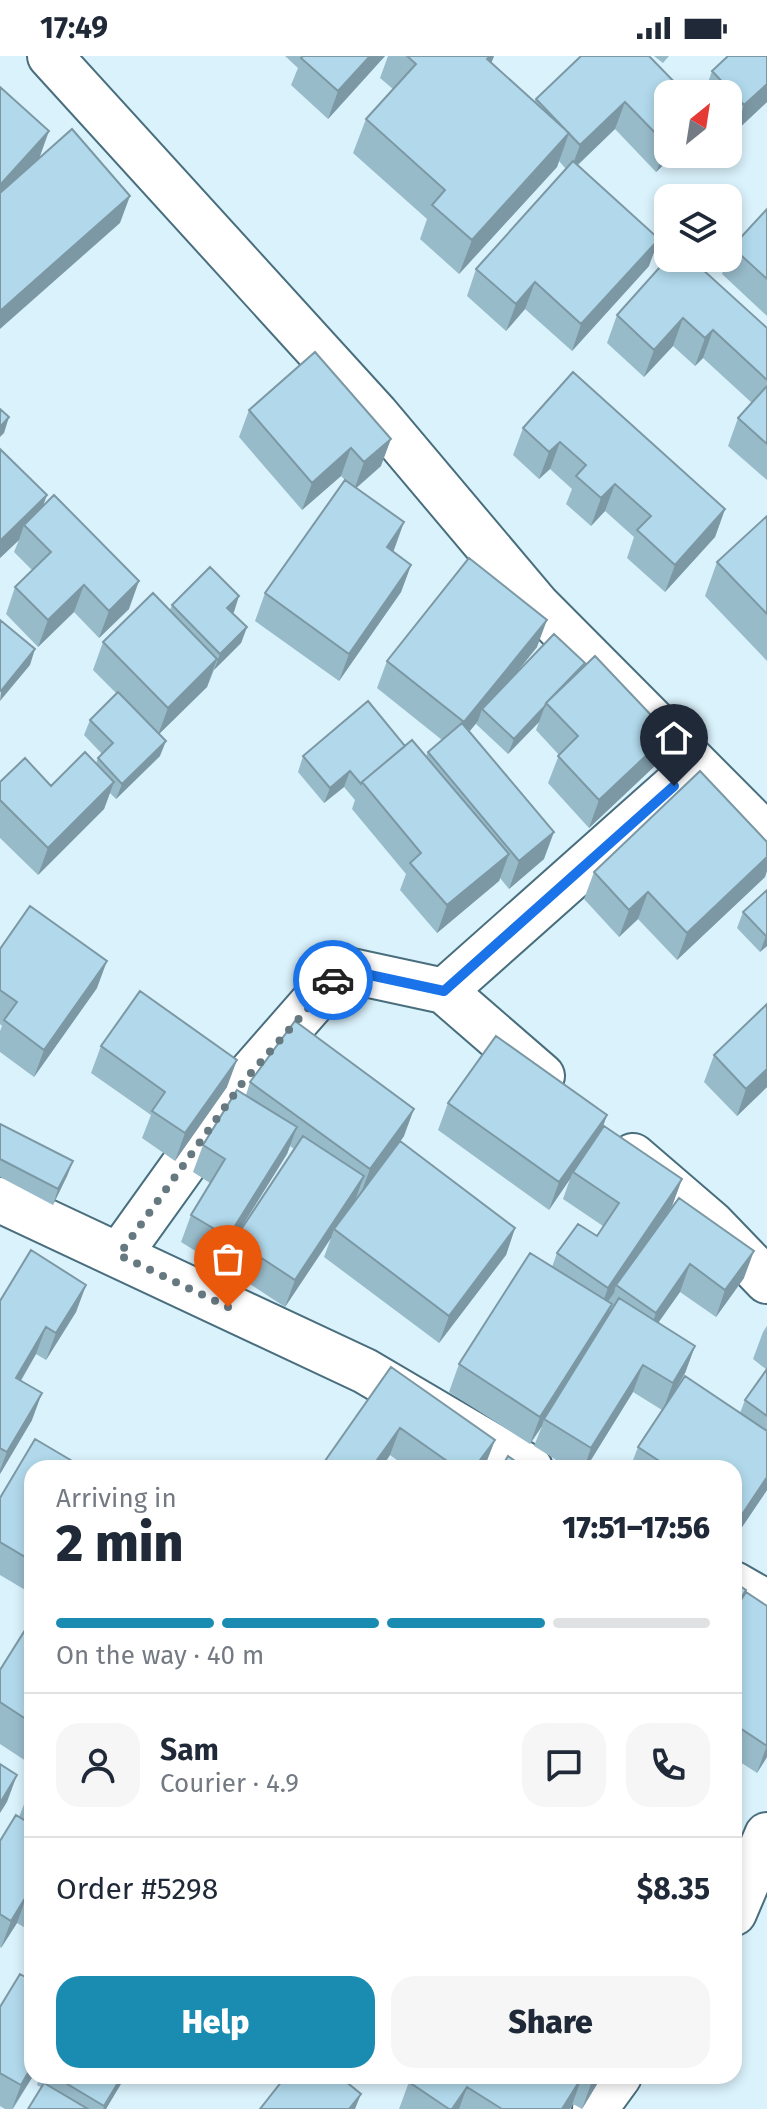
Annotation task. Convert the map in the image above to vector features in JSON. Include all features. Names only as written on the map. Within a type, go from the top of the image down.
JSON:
[{"type":"street","points":[[50,56],[376,414],[537,605],[767,836]]},
{"type":"street","points":[[444,991],[697,766]]},
{"type":"street","points":[[119,1255],[243,1082],[342,969],[444,991],[572,1103]]},
{"type":"street","points":[[607,1133],[712,1224],[767,1281]]},
{"type":"street","points":[[0,1200],[365,1371],[516,1460]]},
{"type":"street","points":[[742,1589],[767,1603]]},
{"type":"street","points":[[742,1894],[767,1835]]},
{"type":"street","points":[[595,2109],[613,2084]]},
{"type":"building","points":[[370,56],[338,91],[301,58]]},
{"type":"building","points":[[407,56],[490,56],[487,59],[569,133],[472,240],[432,205],[445,190],[366,119],[416,64]]},
{"type":"building","points":[[581,56],[649,56],[672,80],[654,80],[654,132],[625,102],[580,145],[536,99]]},
{"type":"building","points":[[728,56],[767,56],[767,84],[744,105],[742,80],[720,80],[712,71]]},
{"type":"building","points":[[0,87],[49,131],[0,185]]},
{"type":"building","points":[[72,129],[130,196],[0,311],[0,193]]},
{"type":"building","points":[[573,161],[654,234],[654,244],[581,324],[535,282],[516,304],[476,269]]},
{"type":"building","points":[[767,209],[767,279],[742,256],[742,236]]},
{"type":"building","points":[[655,272],[705,272],[767,328],[767,380],[713,330],[705,338],[683,318],[654,350],[617,315]]},
{"type":"building","points":[[315,352],[391,439],[364,462],[351,448],[312,483],[249,410]]},
{"type":"building","points":[[573,372],[725,509],[675,565],[637,530],[651,516],[615,484],[601,498],[576,476],[586,465],[560,442],[549,452],[523,428]]},
{"type":"building","points":[[767,386],[767,444],[738,418]]},
{"type":"building","points":[[0,409],[9,417],[0,427]]},
{"type":"building","points":[[0,449],[47,495],[0,541]]},
{"type":"building","points":[[345,480],[404,522],[387,547],[411,565],[349,654],[265,593]]},
{"type":"building","points":[[54,495],[139,581],[109,611],[84,585],[48,620],[15,587],[51,552],[24,525]]},
{"type":"building","points":[[767,516],[767,614],[717,562]]},
{"type":"building","points":[[469,558],[547,620],[464,722],[387,661]]},
{"type":"building","points":[[210,567],[239,596],[227,608],[247,627],[220,654],[172,605]]},
{"type":"building","points":[[153,593],[217,659],[168,708],[103,642]]},
{"type":"building","points":[[0,620],[35,649],[1,691],[0,690]]},
{"type":"building","points":[[554,634],[585,663],[514,739],[482,709]]},
{"type":"building","points":[[595,656],[669,734],[599,800],[558,756],[578,736],[546,703]]},
{"type":"building","points":[[118,692],[166,741],[122,784],[98,758],[113,743],[90,720]]},
{"type":"building","points":[[368,701],[405,746],[361,784],[350,771],[330,788],[303,756]]},
{"type":"building","points":[[462,723],[554,832],[519,861],[428,752]]},
{"type":"building","points":[[412,740],[509,854],[447,905],[410,863],[421,853],[362,782]]},
{"type":"building","points":[[85,752],[114,782],[48,848],[0,800],[0,782],[25,758],[51,786]]},
{"type":"building","points":[[700,771],[767,842],[767,857],[687,933],[648,892],[629,910],[594,872]]},
{"type":"building","points":[[767,890],[767,935],[766,936],[743,912]]},
{"type":"building","points":[[30,906],[107,961],[44,1050],[4,1020],[17,1002],[0,990],[0,949]]},
{"type":"building","points":[[140,991],[237,1060],[185,1133],[152,1111],[165,1092],[101,1046]]},
{"type":"building","points":[[767,1004],[767,1069],[746,1089],[714,1055]]},
{"type":"building","points":[[295,1021],[414,1109],[370,1169],[250,1082]]},
{"type":"building","points":[[496,1036],[607,1115],[559,1182],[448,1103]]},
{"type":"building","points":[[237,1090],[297,1127],[228,1237],[191,1215],[225,1159],[203,1145]]},
{"type":"building","points":[[0,1124],[73,1161],[58,1189],[0,1159]]},
{"type":"building","points":[[604,1126],[682,1179],[608,1288],[557,1253],[578,1224],[597,1236],[619,1203],[573,1172]]},
{"type":"building","points":[[303,1136],[364,1176],[295,1280],[234,1240]]},
{"type":"building","points":[[400,1141],[515,1228],[449,1316],[334,1229]]},
{"type":"building","points":[[679,1198],[754,1251],[725,1290],[690,1264],[656,1313],[616,1285]]},
{"type":"building","points":[[31,1250],[86,1285],[56,1333],[46,1327],[16,1378],[42,1393],[7,1452],[0,1448],[0,1301]]},
{"type":"building","points":[[530,1253],[612,1304],[540,1417],[459,1364]]},
{"type":"building","points":[[619,1298],[695,1346],[673,1383],[643,1365],[591,1448],[544,1419]]},
{"type":"building","points":[[391,1367],[495,1440],[480,1460],[446,1460],[400,1428],[377,1460],[326,1460]]},
{"type":"building","points":[[767,1369],[767,1416],[745,1400]]},
{"type":"building","points":[[685,1376],[767,1431],[767,1477],[742,1514],[742,1460],[658,1460],[638,1447]]},
{"type":"building","points":[[35,1439],[70,1460],[24,1460],[24,1556],[0,1542],[0,1498]]},
{"type":"building","points":[[746,1592],[767,1606],[767,1746],[742,1729],[742,1598]]},
{"type":"building","points":[[24,1632],[24,1718],[0,1702],[0,1670]]},
{"type":"building","points":[[0,1764],[17,1775],[0,1803]]},
{"type":"building","points":[[16,1815],[24,1820],[24,1900],[11,1921],[0,1914],[0,1841]]},
{"type":"building","points":[[20,1974],[24,1976],[24,2080],[21,2085],[0,2073],[0,2007]]},
{"type":"building","points":[[46,2084],[88,2109],[28,2109]]},
{"type":"building","points":[[67,2084],[117,2084],[104,2106]]},
{"type":"building","points":[[280,2084],[349,2084],[361,2094],[349,2109],[260,2109]]},
{"type":"building","points":[[412,2084],[578,2084],[562,2109],[502,2109],[467,2087],[449,2109]]},
{"type":"way so far","points":[[228,1307],[119,1255],[243,1082],[333,980]]},
{"type":"route","points":[[333,980],[342,969],[444,991],[674,786]]}]
